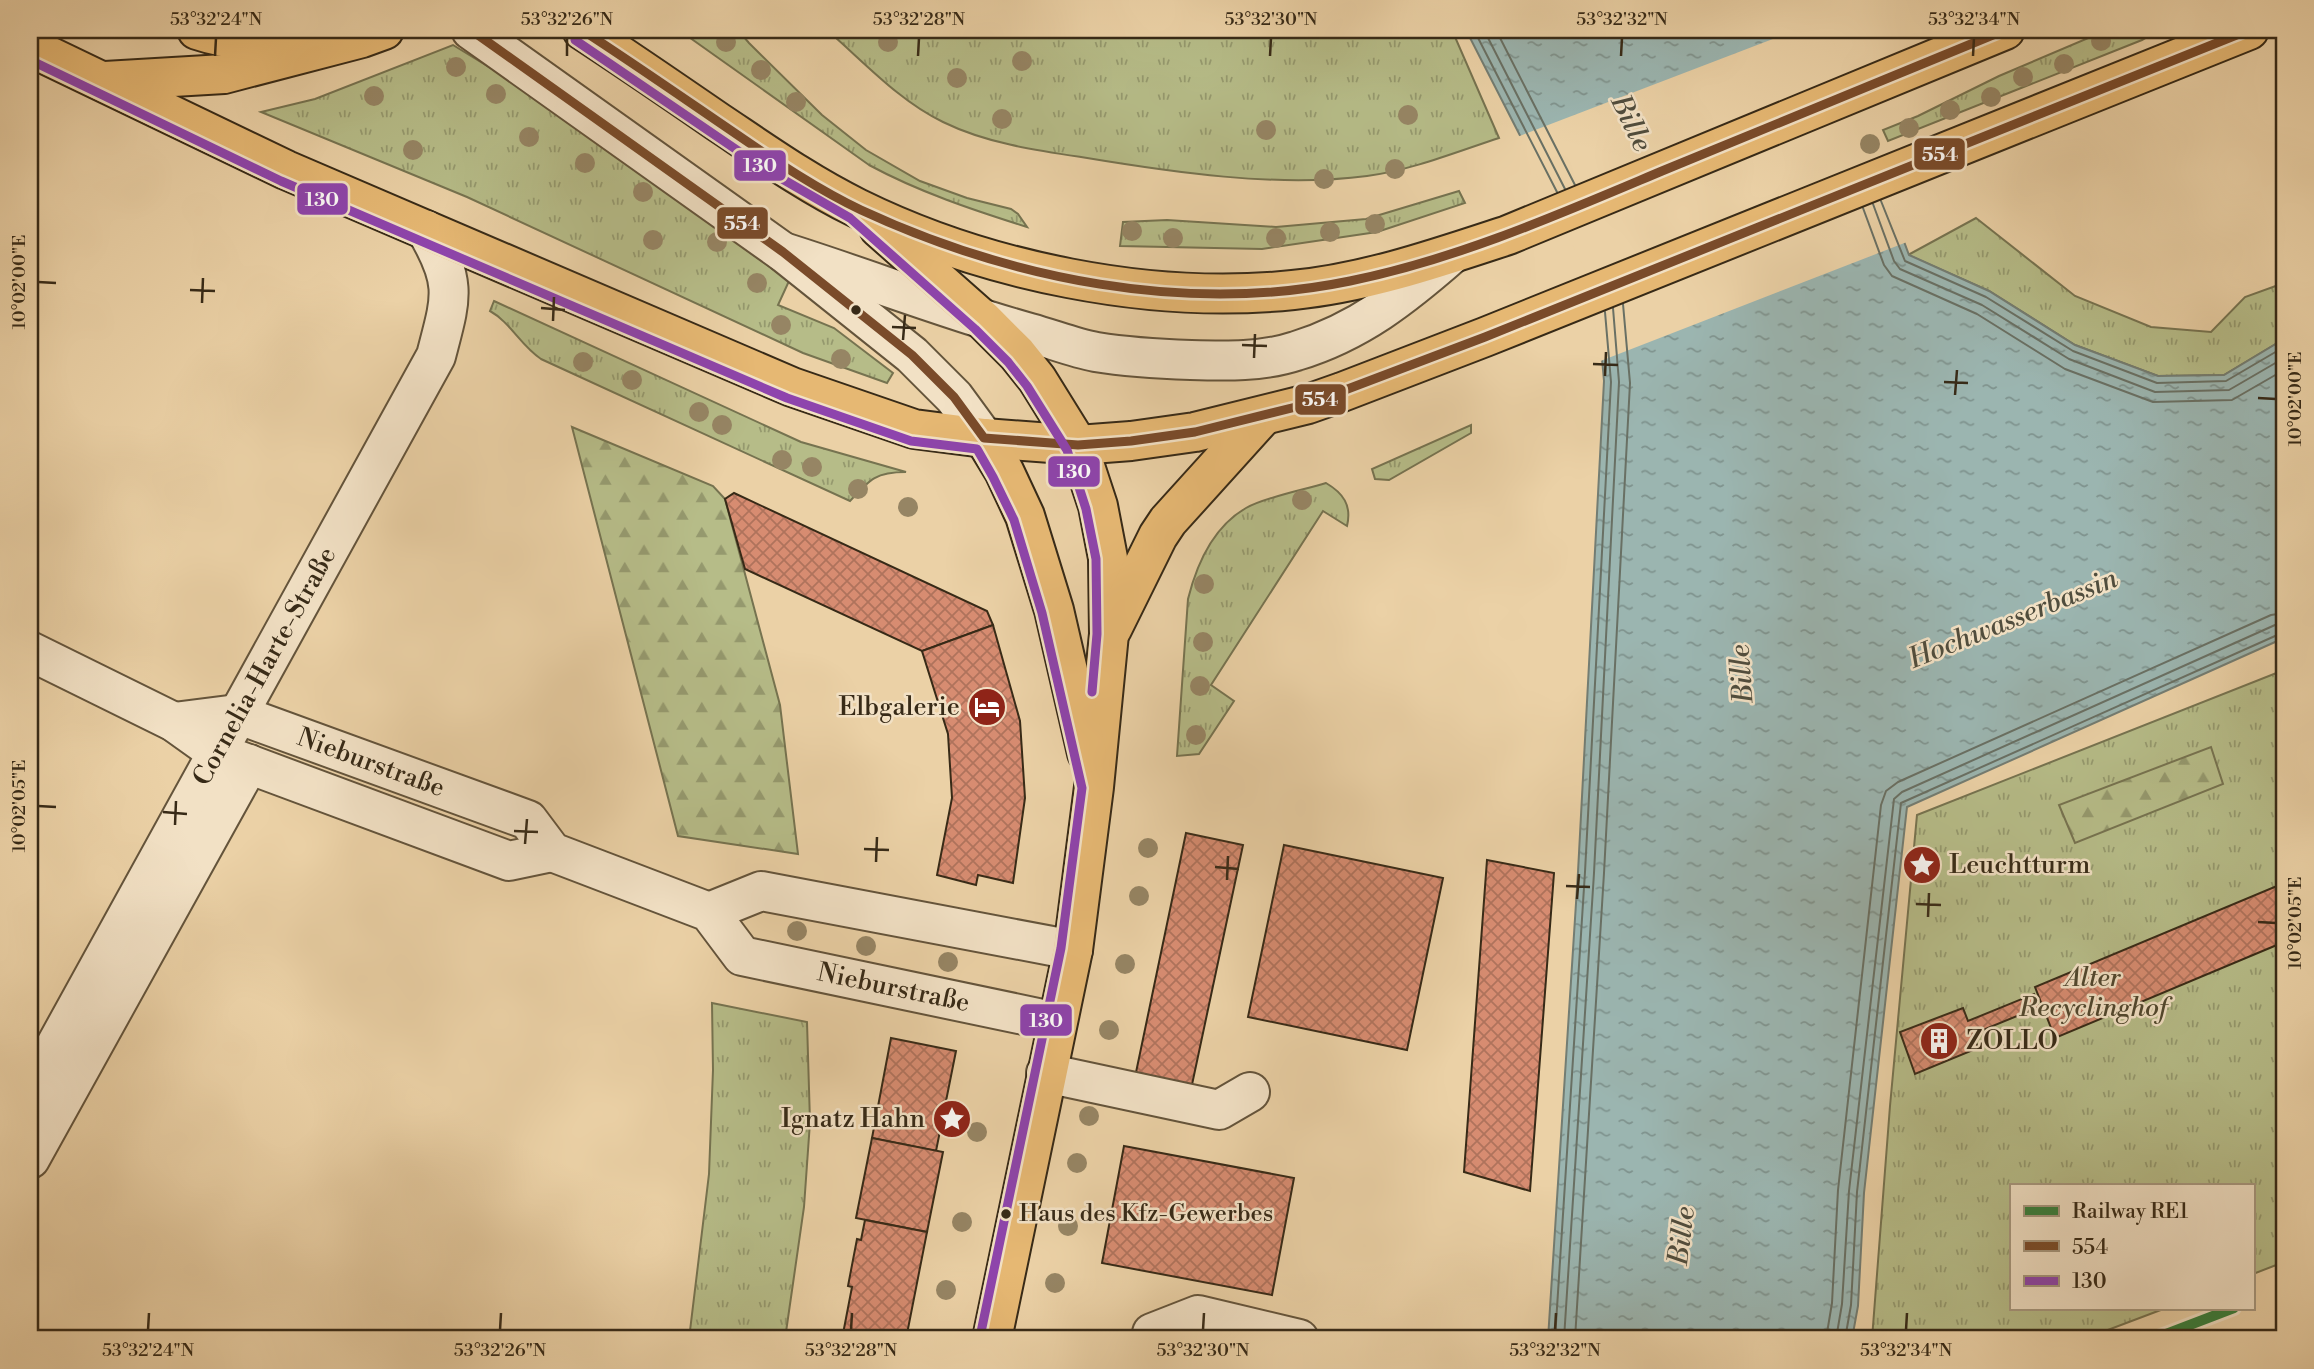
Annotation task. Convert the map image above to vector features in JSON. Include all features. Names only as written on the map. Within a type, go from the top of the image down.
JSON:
[{"type":"main road","points":[[197,30],[214,36],[266,43],[373,34]]},
{"type":"main road","points":[[582,30],[772,159],[857,208],[948,246],[997,261],[1101,283],[1222,294],[1294,290],[1363,279],[1452,254],[1507,235],[2005,30]]},
{"type":"main road","points":[[615,30],[632,63]]},
{"type":"main road","points":[[30,47],[286,170],[792,387],[914,429],[984,438],[1078,445],[1195,432],[1342,393],[2249,30]]},
{"type":"main road","points":[[103,81],[224,74],[373,34]]},
{"type":"main road","points":[[857,208],[983,320],[1017,354],[1037,379],[1078,445],[1098,506],[1108,558],[1109,634],[1094,787],[1073,950],[992,1339]]},
{"type":"main road","points":[[1109,634],[1163,529],[1179,507],[1263,416]]},
{"type":"main road","points":[[984,438],[1004,471],[1025,516],[1054,610],[1094,787]]},
{"type":"street","points":[[471,30],[783,252],[912,355],[954,397],[984,438]]},
{"type":"street","name":"Cornelia-Harte-Straße","points":[[30,1159],[233,758],[237,714],[436,356],[449,308],[450,285],[439,252],[426,230]]},
{"type":"street","points":[[783,252],[867,278],[983,320],[1095,352],[1166,359],[1226,361],[1257,359],[1299,351],[1360,324],[1405,295],[1452,254]]},
{"type":"street","name":"Nieburstraße","points":[[30,651],[174,722],[233,758],[509,861],[552,852],[528,820],[237,714],[174,722]]},
{"type":"street","name":"Cornelia-Harte-Straße","points":[[30,1092],[233,758]]},
{"type":"street","points":[[552,852],[709,912],[761,891],[1073,950]]},
{"type":"street","name":"Nieburstraße","points":[[709,912],[743,956],[1057,1022]]},
{"type":"street","points":[[1046,1073],[1219,1110],[1250,1092]]},
{"type":"street","points":[[1152,1334],[1198,1315],[1299,1339]]},
{"type":"green space","points":[[679,30],[738,30],[822,115],[866,150],[920,181],[967,198],[1011,209],[1027,227],[927,192],[869,165]]},
{"type":"green space","points":[[827,30],[1452,30],[1499,138],[1401,170],[1333,179],[1224,177],[1046,152],[1010,145],[943,122],[896,92]]},
{"type":"green space","points":[[2107,30],[2159,30],[2142,40],[1888,141],[1883,130]]},
{"type":"green space","points":[[453,45],[543,100],[789,281],[778,305],[834,328],[893,373],[887,383],[803,353],[467,197],[261,112],[315,99]]},
{"type":"green space","points":[[1459,191],[1465,203],[1377,232],[1262,249],[1120,246],[1123,222],[1167,220],[1276,227],[1366,219]]},
{"type":"green space","points":[[1976,218],[2075,296],[2151,327],[2211,332],[2245,297],[2284,283],[2284,339],[2224,375],[2158,376],[2075,345],[1989,291],[1908,255]]},
{"type":"green space","points":[[494,301],[801,442],[906,472],[887,473],[874,478],[850,501],[541,359],[527,348],[504,321],[490,311]]},
{"type":"green space","points":[[1471,425],[1471,433],[1389,480],[1375,479],[1372,469]]},
{"type":"green space","points":[[572,427],[713,486],[725,499],[780,705],[798,854],[678,836]]},
{"type":"green space","points":[[1326,483],[1345,500],[1347,526],[1323,511],[1211,685],[1234,701],[1199,754],[1177,756],[1188,599],[1196,572],[1208,547],[1224,525],[1246,508],[1274,497]]},
{"type":"green space","name":"Alter Recyclinghof","points":[[2284,670],[2284,1262],[2254,1274],[2254,1184],[2010,1184],[2010,1310],[2161,1310],[2084,1339],[1872,1339],[1917,815]]},
{"type":"green space","points":[[2211,747],[2223,784],[2075,843],[2059,805]]},
{"type":"green space","points":[[712,1003],[807,1022],[810,1122],[804,1207],[785,1339],[689,1339],[709,1174],[713,1070]]},
{"type":"water","points":[[1466,30],[1826,30],[1909,255],[1989,291],[2075,345],[2158,376],[2224,375],[2284,339],[2284,638],[1907,807],[1864,1193],[1858,1306],[1852,1339],[1548,1339],[1578,872],[1604,381],[1595,282]]},
{"type":"pier","points":[[1796,30],[1829,30],[1907,242],[1598,362],[1592,283],[1517,137]]},
{"type":"building","points":[[734,493],[987,611],[993,625],[922,651],[745,569],[725,499]]},
{"type":"building","points":[[993,625],[1020,721],[1025,798],[1013,883],[978,875],[976,885],[937,875],[952,798],[948,734],[922,651]]},
{"type":"building","points":[[1186,833],[1243,845],[1190,1094],[1134,1082]]},
{"type":"building","points":[[1284,845],[1443,878],[1407,1050],[1248,1017]]},
{"type":"building","points":[[1487,860],[1554,873],[1530,1191],[1464,1172]]},
{"type":"building","points":[[2284,883],[2284,942],[2055,1038],[2035,987]]},
{"type":"building","name":"ZOLLO","points":[[2034,994],[2039,1007],[1973,1034],[1978,1048],[1915,1074],[1900,1032],[1963,1008],[1968,1021]]},
{"type":"building","points":[[891,1038],[956,1051],[936,1151],[872,1138]]},
{"type":"building","points":[[872,1138],[943,1152],[927,1232],[856,1218]]},
{"type":"building","points":[[1124,1146],[1294,1178],[1272,1295],[1102,1263]]},
{"type":"building","points":[[865,1220],[927,1232],[906,1339],[842,1339],[852,1287],[848,1286],[857,1239],[861,1240]]},
{"type":"rail line","name":"RE1","points":[[2153,1339],[2229,1310]]},
{"type":"transit line","name":"554","points":[[471,30],[783,252],[912,355],[954,397],[984,438],[1078,445],[1195,432],[1308,404],[1485,337],[2249,30]]},
{"type":"transit line","name":"554","points":[[582,30],[800,176],[861,210],[918,234],[977,255],[1038,272],[1162,292],[1225,294],[1288,291],[1350,281],[1430,261],[1469,248],[1547,219],[2005,30]]},
{"type":"transit line","name":"130","points":[[575,40],[765,169],[850,218],[975,329],[1008,362],[1027,386],[1067,450],[1086,509],[1096,559],[1097,634],[1092,692]]},
{"type":"transit line","name":"130","points":[[30,60],[281,181],[787,398],[911,441],[977,449],[1014,520],[1042,613],[1082,788],[1061,948],[980,1337]]},
{"type":"place","name":"Elbgalerie","points":[[987,707]]},
{"type":"place","name":"Leuchtturm","points":[[1922,865]]},
{"type":"place","name":"ZOLLO","points":[[1939,1041]]},
{"type":"place","name":"Ignatz Hahn","points":[[952,1119]]},
{"type":"place","name":"Haus des Kfz-Gewerbes","points":[[1006,1214]]},
{"type":"water label","name":"Bille","points":[[1631,123]]},
{"type":"water label","name":"Hochwasserbassin","points":[[2013,619]]},
{"type":"water label","name":"Bille","points":[[1742,674]]},
{"type":"water label","name":"Bille","points":[[1682,1236]]}]
